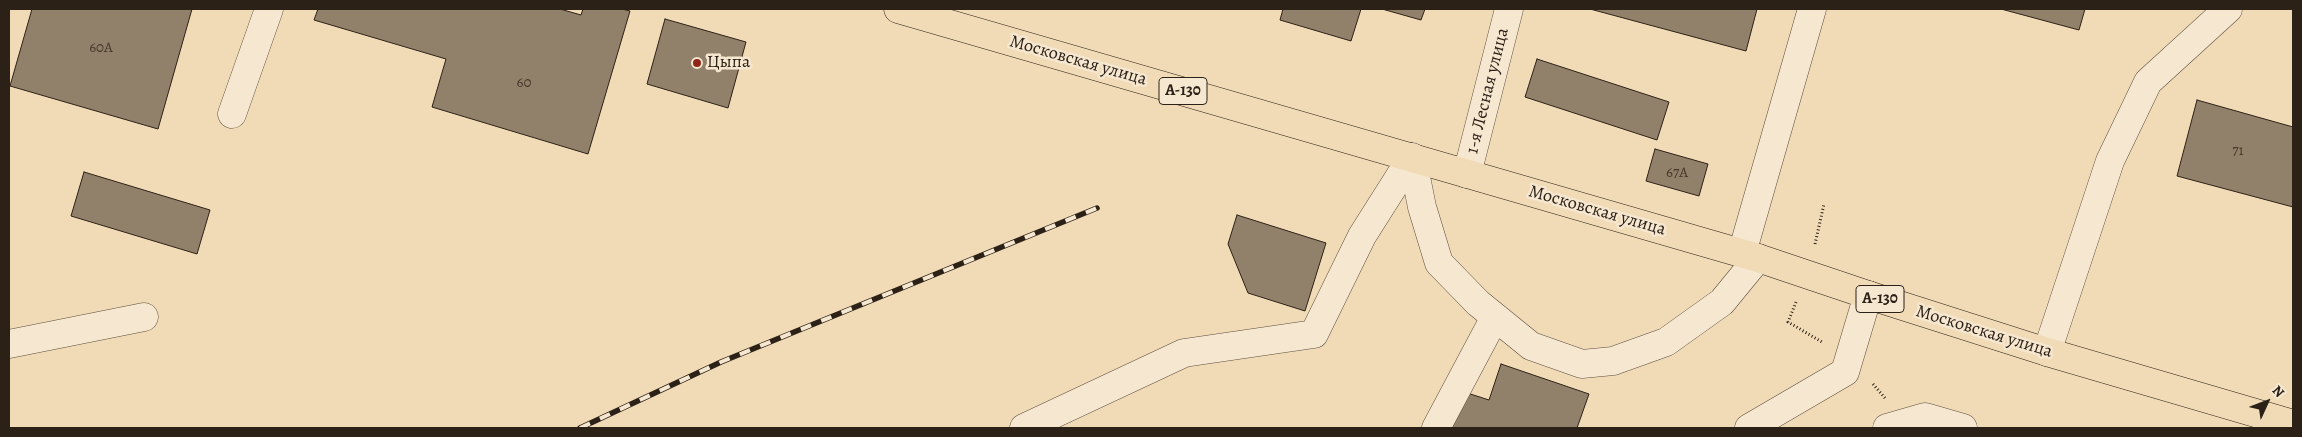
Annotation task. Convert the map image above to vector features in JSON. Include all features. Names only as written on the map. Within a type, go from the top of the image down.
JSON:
[{"type":"main road","name":"Московская улица","points":[[898,9],[1750,255],[2047,352],[2293,424]]},
{"type":"street","points":[[232,114],[268,9]]},
{"type":"street","name":"1-я Лесная улица","points":[[1467,174],[1509,9]]},
{"type":"street","points":[[1412,157],[1422,207],[1439,263],[1495,317],[1532,346],[1582,364],[1612,361],[1666,342],[1722,302],[1750,255],[1812,9]]},
{"type":"street","points":[[2047,352],[2110,162],[2148,82],[2228,9]]},
{"type":"street","points":[[1024,428],[1184,353],[1314,334],[1362,236],[1412,157]]},
{"type":"street","points":[[1749,428],[1845,372],[1868,295]]},
{"type":"street","points":[[9,344],[144,316]]},
{"type":"street","points":[[1436,428],[1495,317]]},
{"type":"street","points":[[1887,428],[1926,417],[1963,428]]},
{"type":"building","points":[[32,9],[192,9],[158,129],[10,86]]},
{"type":"building","points":[[318,9],[560,9],[581,15],[583,9],[622,9],[630,11],[588,154],[432,107],[446,59],[314,20]]},
{"type":"building","points":[[1283,9],[1361,9],[1351,41],[1280,20]]},
{"type":"building","points":[[1382,9],[1425,9],[1421,20]]},
{"type":"building","points":[[1590,9],[1757,9],[1746,51]]},
{"type":"building","points":[[2001,9],[2085,9],[2079,30]]},
{"type":"building","name":"Цыпа","points":[[665,19],[746,42],[728,108],[647,84]]},
{"type":"building","points":[[1537,59],[1669,102],[1657,140],[1525,97]]},
{"type":"building","points":[[2197,100],[2293,127],[2293,207],[2177,176]]},
{"type":"building","points":[[1655,149],[1708,164],[1699,196],[1646,181]]},
{"type":"building","points":[[84,172],[210,210],[197,254],[71,216]]},
{"type":"building","points":[[1237,215],[1326,243],[1305,311],[1248,293],[1228,244]]},
{"type":"building","points":[[1501,364],[1589,394],[1577,428],[1446,428],[1458,390],[1489,400]]},
{"type":"railway","points":[[580,428],[721,362],[1097,208]]},
{"type":"place","name":"Цыпа","points":[[697,63]]}]
